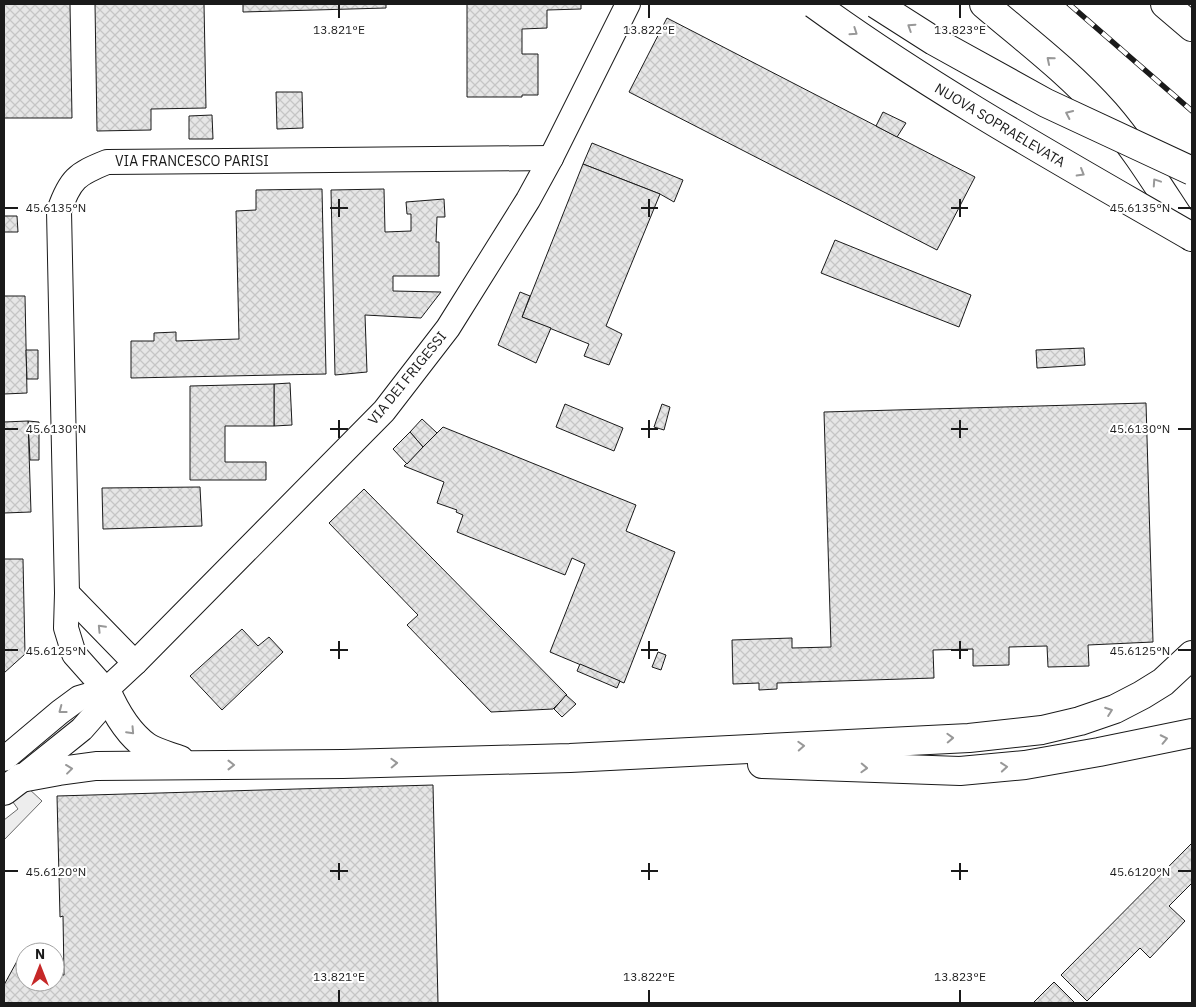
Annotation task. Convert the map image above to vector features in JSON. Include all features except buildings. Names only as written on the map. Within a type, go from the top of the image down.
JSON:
[{"type":"main road","name":"NUOVA SOPRAELEVATA","points":[[814,4],[931,83],[1026,141],[1192,237]]},
{"type":"main road","points":[[876,4],[934,41],[1046,103],[1192,171]]},
{"type":"main road","points":[[984,4],[1058,67],[1105,113],[1148,171],[1192,237]]},
{"type":"main road","points":[[1165,4],[1192,27]]},
{"type":"main road","points":[[10,776],[96,766],[343,764],[570,758],[969,738],[1042,730],[1080,721],[1116,709],[1163,682],[1192,655]]},
{"type":"main road","points":[[106,690],[116,714],[147,748],[194,765]]},
{"type":"main road","points":[[570,758],[960,770],[1026,765],[1192,732]]},
{"type":"street","name":"VIA DEI FRIGESSI","points":[[10,776],[82,728],[96,713],[106,690],[135,664],[384,411],[448,328],[528,200],[552,158],[628,4]]},
{"type":"street","name":"VIA FRANCESCO PARISI","points":[[106,690],[74,654],[66,628],[67,593],[59,211],[66,191],[83,172],[107,162],[552,158]]},
{"type":"street","points":[[67,593],[135,664]]},
{"type":"shaded area","points":[[27,787],[42,801],[4,840],[4,820],[18,809],[10,798]]},
{"type":"railway","points":[[1069,4],[1192,111]]}]
